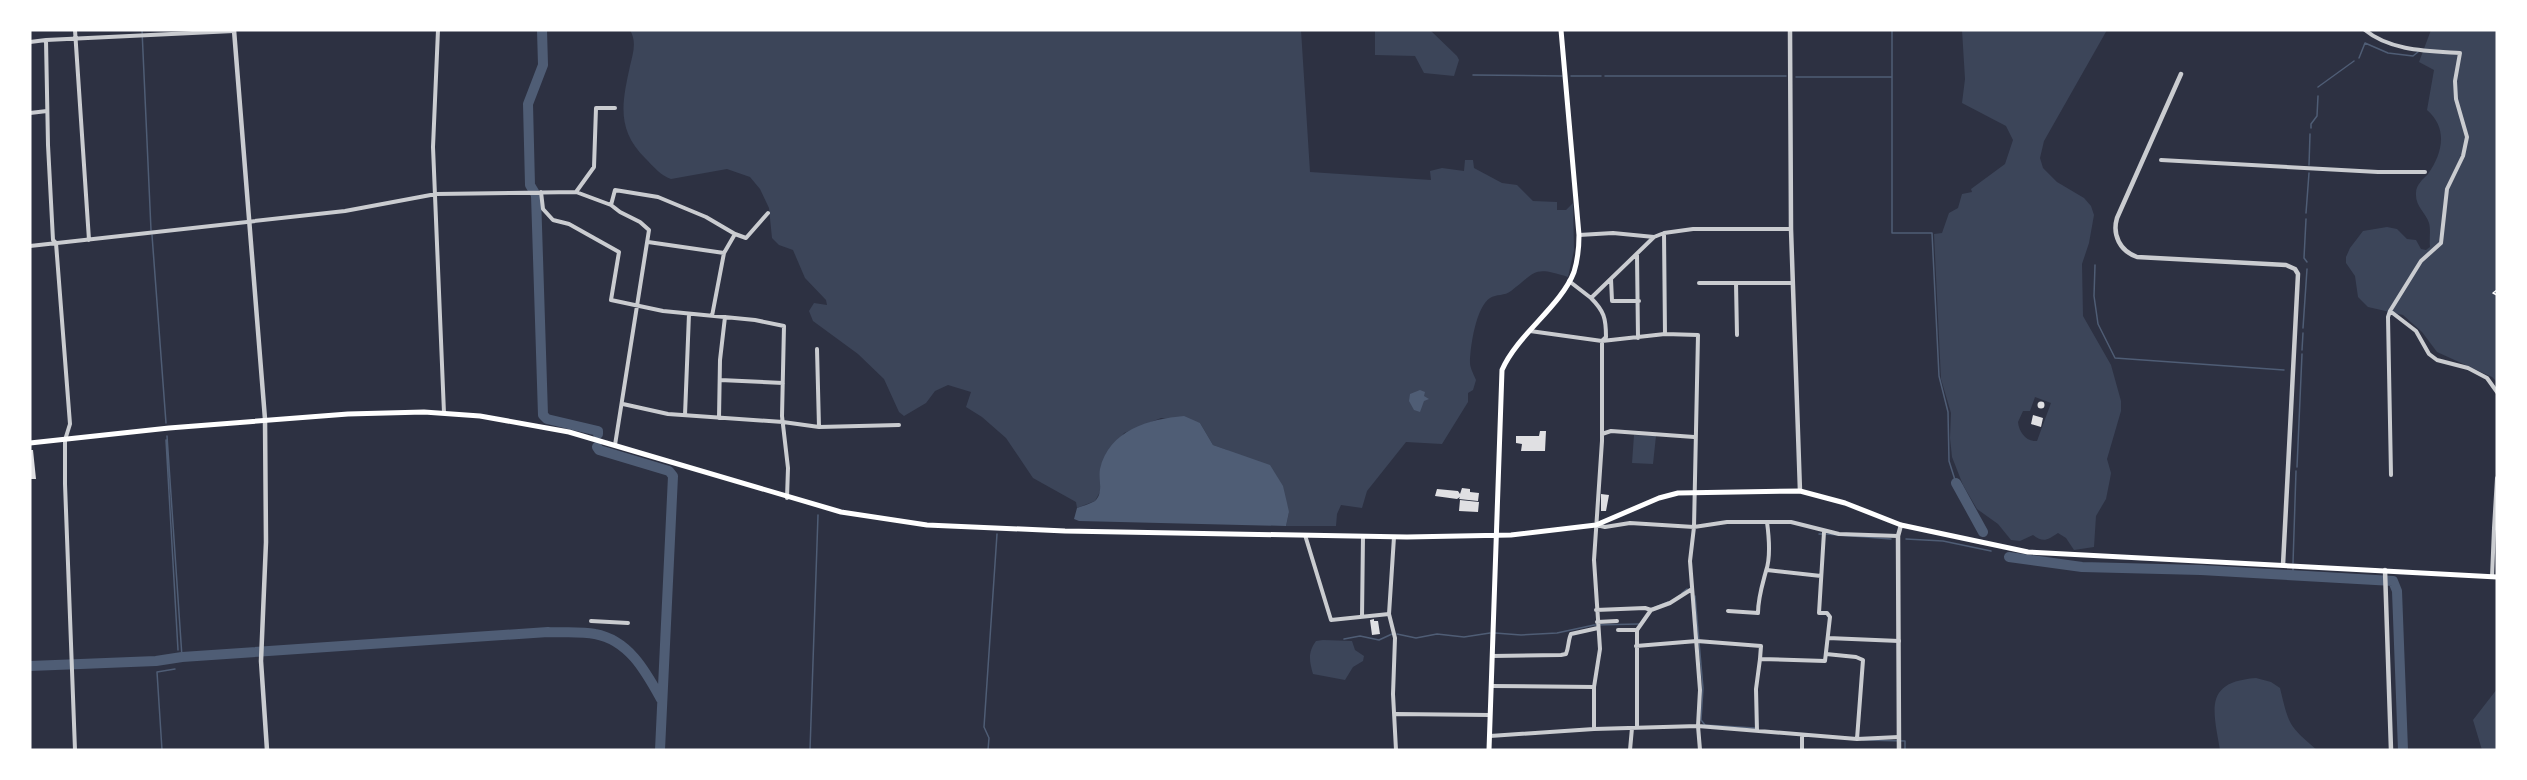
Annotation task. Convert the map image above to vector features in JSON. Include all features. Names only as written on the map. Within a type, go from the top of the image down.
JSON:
[{"type":"main road","points":[[1489,750],[1492,632],[1498,535],[1500,382],[1505,363],[1569,281],[1578,256],[1579,235],[1562,30]]},
{"type":"main road","points":[[30,443],[265,419],[378,412],[444,413],[519,422],[615,445],[841,512],[927,525],[1167,533],[1394,537],[1498,535],[1557,531],[1596,525],[1659,498],[1694,492],[1800,491],[1845,503],[1901,525],[2028,552],[2289,565],[2385,573],[2495,577]]},
{"type":"street","points":[[75,30],[89,240]]},
{"type":"street","points":[[30,42],[234,30],[265,419],[266,552],[261,658],[267,750]]},
{"type":"street","points":[[438,30],[433,147],[444,413]]},
{"type":"street","points":[[1790,30],[1792,283],[1800,491]]},
{"type":"street","points":[[2365,30],[2391,45],[2460,53],[2455,81],[2456,99],[2467,136],[2463,156],[2447,189],[2441,243],[2421,261],[2390,311],[2391,475]]},
{"type":"street","points":[[46,40],[53,240],[56,243],[70,424],[66,440],[75,750]]},
{"type":"street","points":[[2181,74],[2116,218],[2115,232],[2121,246],[2136,257],[2286,265],[2295,269],[2298,274],[2289,565]]},
{"type":"street","points":[[576,192],[594,167],[596,108],[615,108]]},
{"type":"street","points":[[30,113],[47,111]]},
{"type":"street","points":[[2161,160],[2378,172],[2425,172]]},
{"type":"street","points":[[611,205],[615,190],[646,194],[706,217],[746,238],[768,213]]},
{"type":"street","points":[[539,192],[543,209],[553,220],[569,224],[619,252],[611,300],[689,314],[755,320],[784,326],[783,422],[788,468],[788,498]]},
{"type":"street","points":[[30,246],[345,211],[436,194],[576,192],[611,205],[649,230],[615,445]]},
{"type":"street","points":[[1591,298],[1654,237],[1664,233],[1693,229],[1791,229]]},
{"type":"street","points":[[1579,235],[1613,233],[1654,237]]},
{"type":"street","points":[[1664,233],[1665,334]]},
{"type":"street","points":[[712,316],[724,253],[735,234]]},
{"type":"street","points":[[648,242],[724,253]]},
{"type":"street","points":[[1637,255],[1638,338]]},
{"type":"street","points":[[1611,279],[1612,301],[1639,301]]},
{"type":"street","points":[[1569,281],[1591,298],[1605,313],[1606,337],[1602,341],[1602,434],[1594,560],[1600,649],[1594,687],[1594,729]]},
{"type":"street","points":[[1699,283],[1792,283]]},
{"type":"street","points":[[1736,283],[1737,335]]},
{"type":"street","points":[[2390,311],[2416,331],[2429,354],[2437,360],[2468,368],[2487,378],[2497,392]]},
{"type":"street","points":[[685,415],[689,314]]},
{"type":"street","points":[[719,418],[725,317]]},
{"type":"street","points":[[1529,331],[1602,341],[1665,334],[1698,335],[1694,527],[1690,561],[1699,641],[1700,750]]},
{"type":"street","points":[[817,350],[819,427]]},
{"type":"street","points":[[720,380],[783,383]]},
{"type":"street","points":[[623,404],[652,412],[819,427],[899,425]]},
{"type":"street","points":[[1602,434],[1611,431],[1695,437]]},
{"type":"street","points":[[2495,577],[2497,478]]},
{"type":"street","points":[[1626,513],[1630,523]]},
{"type":"street","points":[[1596,525],[1605,527],[1630,523],[1694,527],[1727,522],[1767,522],[1802,524],[1824,532],[1898,536]]},
{"type":"street","points":[[1728,611],[1758,614],[1760,586],[1767,570],[1767,522]]},
{"type":"street","points":[[1899,747],[1898,536],[1901,525]]},
{"type":"street","points":[[1760,659],[1825,661],[1830,617],[1827,613],[1819,613],[1824,532]]},
{"type":"street","points":[[1305,534],[1331,620],[1389,614]]},
{"type":"street","points":[[1362,617],[1363,535]]},
{"type":"street","points":[[1394,537],[1389,614],[1395,638],[1393,694],[1396,714],[1396,750]]},
{"type":"street","points":[[1767,570],[1821,576]]},
{"type":"street","points":[[2385,573],[2391,750]]},
{"type":"street","points":[[1596,610],[1650,610],[1670,603],[1692,589]]},
{"type":"street","points":[[1630,750],[1635,728],[1637,630],[1650,610]]},
{"type":"street","points":[[591,621],[628,623]]},
{"type":"street","points":[[1598,622],[1617,621]]},
{"type":"street","points":[[1491,656],[1562,655],[1568,650],[1568,640],[1571,634],[1598,628]]},
{"type":"street","points":[[1618,630],[1637,630]]},
{"type":"street","points":[[1828,638],[1899,641]]},
{"type":"street","points":[[1635,646],[1699,641],[1761,646],[1756,689],[1757,731]]},
{"type":"street","points":[[1826,654],[1856,657],[1863,660],[1857,738]]},
{"type":"street","points":[[1490,686],[1594,687]]},
{"type":"street","points":[[1396,714],[1490,715]]},
{"type":"street","points":[[1489,736],[1594,729],[1698,726],[1802,735],[1857,738],[1899,737]]},
{"type":"street","points":[[1802,735],[1802,750]]},
{"type":"path","points":[[2497,290],[2493,293],[2497,295]]},
{"type":"shaded area","points":[[630,30],[1301,30],[1310,172],[1431,180],[1430,171],[1442,168],[1464,171],[1465,160],[1473,160],[1474,168],[1502,183],[1517,185],[1533,201],[1557,202],[1557,210],[1566,210],[1573,203],[1574,250],[1568,277],[1548,272],[1536,272],[1509,293],[1492,297],[1485,303],[1478,318],[1471,347],[1470,365],[1476,380],[1473,390],[1468,393],[1468,402],[1442,444],[1406,442],[1367,491],[1362,508],[1341,505],[1337,514],[1336,526],[1286,526],[1289,512],[1227,450],[1213,445],[1200,423],[1161,418],[1124,433],[1100,470],[1100,492],[1095,501],[1077,508],[1076,502],[1033,478],[1006,438],[982,417],[966,407],[971,392],[948,385],[935,391],[926,403],[904,416],[899,412],[884,379],[858,354],[813,321],[809,311],[814,303],[827,305],[826,300],[805,278],[793,250],[779,245],[772,238],[769,208],[760,189],[750,177],[727,169],[671,179],[646,159],[630,137],[624,116],[625,92],[634,48]]},
{"type":"shaded area","points":[[1375,30],[1430,30],[1457,56],[1459,60],[1454,76],[1424,73],[1415,56],[1375,55]]},
{"type":"shaded area","points":[[1962,30],[2107,30],[2044,141],[2040,158],[2043,168],[2057,182],[2084,198],[2091,206],[2094,215],[2089,243],[2082,264],[2083,316],[2111,365],[2121,401],[2121,411],[2107,459],[2111,473],[2106,499],[2096,516],[2094,547],[2074,550],[2066,538],[2058,533],[2046,540],[2033,535],[2020,541],[2011,540],[1998,524],[1977,509],[1963,485],[1952,457],[1951,413],[1941,379],[1934,234],[1942,233],[1949,213],[1958,208],[1962,194],[1972,192],[1971,189],[2005,164],[2013,140],[2006,126],[1962,103],[1965,79]],"holes":[[[2035,397],[2051,403],[2037,441],[2026,438],[2018,422],[2023,411],[2030,411]]]},
{"type":"shaded area","points":[[2431,30],[2497,30],[2497,382],[2492,377],[2437,352],[2422,332],[2403,315],[2368,307],[2358,297],[2355,276],[2346,263],[2350,248],[2363,231],[2387,227],[2397,229],[2407,239],[2416,240],[2421,249],[2426,250],[2430,247],[2429,223],[2417,202],[2416,190],[2433,166],[2441,141],[2438,125],[2427,110],[2434,70],[2419,62]]},
{"type":"shaded area","points":[[1420,390],[1425,392],[1424,396],[1429,399],[1424,401],[1420,412],[1414,410],[1409,401],[1410,394]]},
{"type":"shaded area","points":[[1184,416],[1200,423],[1213,445],[1270,465],[1283,486],[1289,512],[1286,526],[1079,521],[1074,519],[1077,508],[1098,498],[1100,469],[1112,445],[1121,436],[1144,424]]},
{"type":"shaded area","points":[[1634,435],[1656,436],[1653,464],[1632,463]]},
{"type":"shaded area","points":[[1316,641],[1352,641],[1355,650],[1364,656],[1363,661],[1353,667],[1345,680],[1313,674],[1310,653]]},
{"type":"shaded area","points":[[2256,678],[2271,682],[2280,688],[2291,724],[2317,750],[2220,750],[2215,710],[2220,692],[2227,685]]},
{"type":"shaded area","points":[[2497,689],[2497,750],[2482,750],[2473,720]]},
{"type":"building","points":[[2041,401],[2045,405],[2041,409],[2037,405]]},
{"type":"building","points":[[2033,415],[2043,418],[2041,427],[2031,424]]},
{"type":"building","points":[[1540,431],[1546,431],[1545,451],[1521,451],[1522,444],[1516,443],[1516,436],[1539,436]]},
{"type":"building","points":[[30,450],[33,450],[36,479],[30,479]]},
{"type":"building","points":[[1462,488],[1479,493],[1478,501],[1459,499],[1460,497],[1457,499],[1435,496],[1437,489],[1458,491],[1460,494]]},
{"type":"building","points":[[1601,494],[1609,495],[1606,511],[1601,511]]},
{"type":"building","points":[[1460,500],[1479,502],[1478,512],[1459,511]]},
{"type":"building","points":[[1370,620],[1378,621],[1380,634],[1372,635]]},
{"type":"waterway","points":[[142,30],[151,230]]},
{"type":"waterway","points":[[542,30],[543,65],[528,104],[530,185],[536,195],[543,415],[547,419],[598,431],[598,434]]},
{"type":"waterway","points":[[1892,30],[1892,233],[1932,233],[1939,376],[1948,412],[1949,461],[1956,483]]},
{"type":"waterway","points":[[2359,58],[2365,43],[2388,53],[2413,56],[2418,52]]},
{"type":"waterway","points":[[2318,87],[2354,61]]},
{"type":"waterway","points":[[1473,75],[1562,76]]},
{"type":"waterway","points":[[1571,76],[1601,76]]},
{"type":"waterway","points":[[1605,76],[1786,76]]},
{"type":"waterway","points":[[1796,77],[1891,77]]},
{"type":"waterway","points":[[2311,128],[2317,116],[2318,96]]},
{"type":"waterway","points":[[2309,165],[2310,134]]},
{"type":"waterway","points":[[2306,213],[2309,173]]},
{"type":"waterway","points":[[2306,219],[2304,258],[2307,262]]},
{"type":"waterway","points":[[152,235],[166,423]]},
{"type":"waterway","points":[[2095,265],[2094,296],[2098,324],[2115,358],[2284,370]]},
{"type":"waterway","points":[[2303,328],[2307,269]]},
{"type":"waterway","points":[[2302,350],[2303,333]]},
{"type":"waterway","points":[[2297,467],[2302,354]]},
{"type":"waterway","points":[[167,436],[182,657]]},
{"type":"waterway","points":[[166,440],[178,650]]},
{"type":"waterway","points":[[597,447],[599,450],[669,471],[673,476],[660,750]]},
{"type":"waterway","points":[[2293,563],[2296,471]]},
{"type":"waterway","points":[[1956,483],[1983,532]]},
{"type":"waterway","points":[[810,750],[818,515]]},
{"type":"waterway","points":[[988,750],[989,738],[984,727],[997,534]]},
{"type":"waterway","points":[[1826,534],[1891,539]]},
{"type":"waterway","points":[[1906,539],[1943,541],[1991,551]]},
{"type":"waterway","points":[[2009,557],[2082,567],[2201,570],[2393,581],[2397,591],[2403,750]]},
{"type":"waterway","points":[[2293,568],[2293,576]]},
{"type":"waterway","points":[[1682,593],[1687,589]]},
{"type":"waterway","points":[[1695,596],[1703,688],[1701,720],[1705,725],[1755,728]]},
{"type":"waterway","points":[[1651,609],[1668,602]]},
{"type":"waterway","points":[[1495,633],[1521,635],[1557,633],[1594,625],[1639,624]]},
{"type":"waterway","points":[[30,666],[156,661],[182,657],[548,632],[583,633],[607,637],[627,650],[649,678],[661,699]]},
{"type":"waterway","points":[[1397,634],[1416,638],[1437,634],[1464,637],[1490,633]]},
{"type":"waterway","points":[[1344,639],[1360,636],[1379,640],[1392,634]]},
{"type":"waterway","points":[[162,750],[157,672],[175,669]]},
{"type":"waterway","points":[[1863,740],[1905,741],[1905,750]]}]
